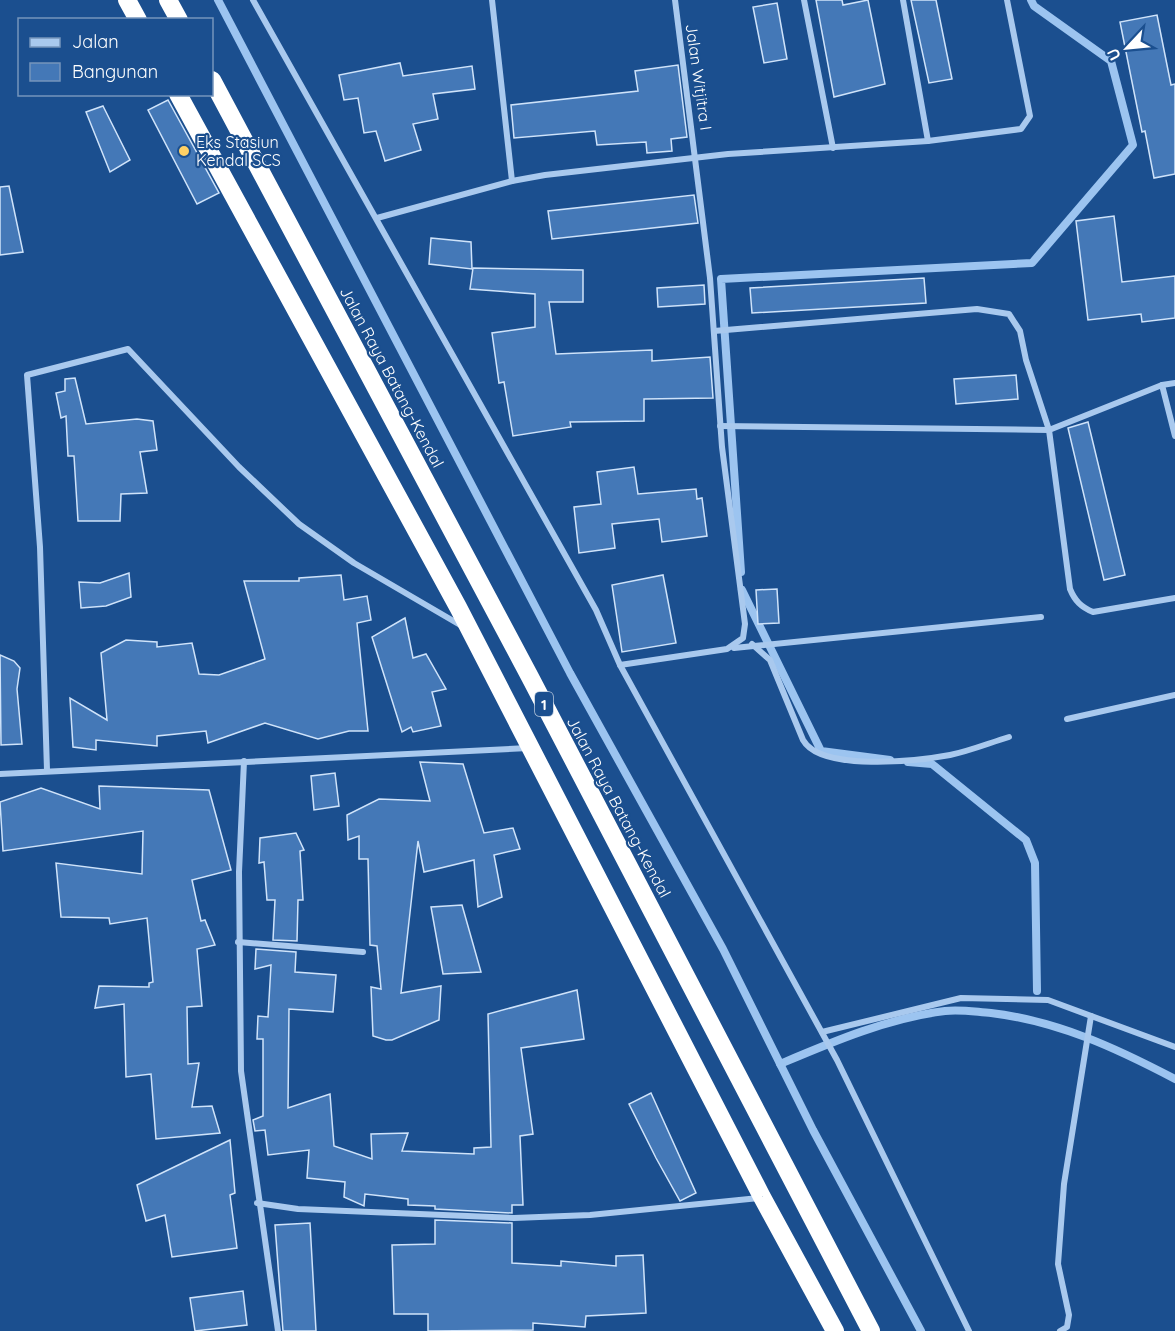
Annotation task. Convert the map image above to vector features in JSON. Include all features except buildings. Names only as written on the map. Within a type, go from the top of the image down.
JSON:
[{"type":"highway","points":[[127,0],[137,18]]},
{"type":"highway","points":[[168,0],[178,18]]},
{"type":"highway","name":"Jalan Raya Batang-Kendal","points":[[213,82],[530,676],[871,1331]]},
{"type":"highway","name":"1","points":[[179,96],[469,629],[762,1197],[835,1331]]},
{"type":"street","points":[[253,0],[596,610],[620,665],[837,1060],[969,1331]]},
{"type":"street","points":[[492,0],[512,180]]},
{"type":"street","name":"Jalan Witjitra I","points":[[675,0],[696,158],[714,331],[720,426],[745,624],[743,638],[727,649]]},
{"type":"street","points":[[804,0],[833,148]]},
{"type":"street","points":[[903,0],[928,141]]},
{"type":"street","points":[[377,218],[512,180],[696,158],[928,141],[1012,132],[1026,124],[1030,116],[1007,0]]},
{"type":"street","points":[[714,331],[993,309],[1009,314],[1020,331],[1026,360],[1049,430],[1070,589],[1074,598],[1083,608],[1093,612],[1175,598]]},
{"type":"street","points":[[47,770],[40,547],[27,375],[129,349],[239,467],[298,524],[354,563],[469,629]]},
{"type":"street","points":[[720,426],[1049,430],[1162,385],[1175,383]]},
{"type":"street","points":[[1162,385],[1175,436]]},
{"type":"street","points":[[620,665],[752,644],[1041,617]]},
{"type":"street","points":[[752,644],[770,660],[803,740],[807,748],[816,753],[863,763],[951,754],[1009,737]]},
{"type":"street","points":[[1067,719],[1175,696]]},
{"type":"street","points":[[0,774],[529,748]]},
{"type":"street","points":[[244,761],[238,942],[240,1071],[257,1203],[278,1331]]},
{"type":"street","points":[[238,942],[363,952]]},
{"type":"street","points":[[823,1035],[961,998],[1048,1000],[1175,1047]]},
{"type":"street","points":[[1060,1331],[1067,1327],[1069,1315],[1058,1264],[1064,1184],[1091,1016]]},
{"type":"street","points":[[257,1203],[298,1209],[514,1218],[590,1215],[762,1197]]},
{"type":"waterway","points":[[218,0],[570,673],[723,949],[813,1130],[921,1331]]},
{"type":"waterway","points":[[741,572],[721,279],[1032,263],[1133,145],[1111,61],[1034,6],[1031,0]]},
{"type":"waterway","points":[[742,590],[821,751],[890,760]]},
{"type":"waterway","points":[[908,762],[932,764],[1026,840],[1035,863],[1037,991]]},
{"type":"waterway","points":[[780,1064],[881,1025],[924,1014],[962,1010],[1016,1017],[1063,1029],[1109,1047],[1175,1079]]},
{"type":"place","name":"Eks Stasiun Kendal SCS","points":[[184,151]]}]
